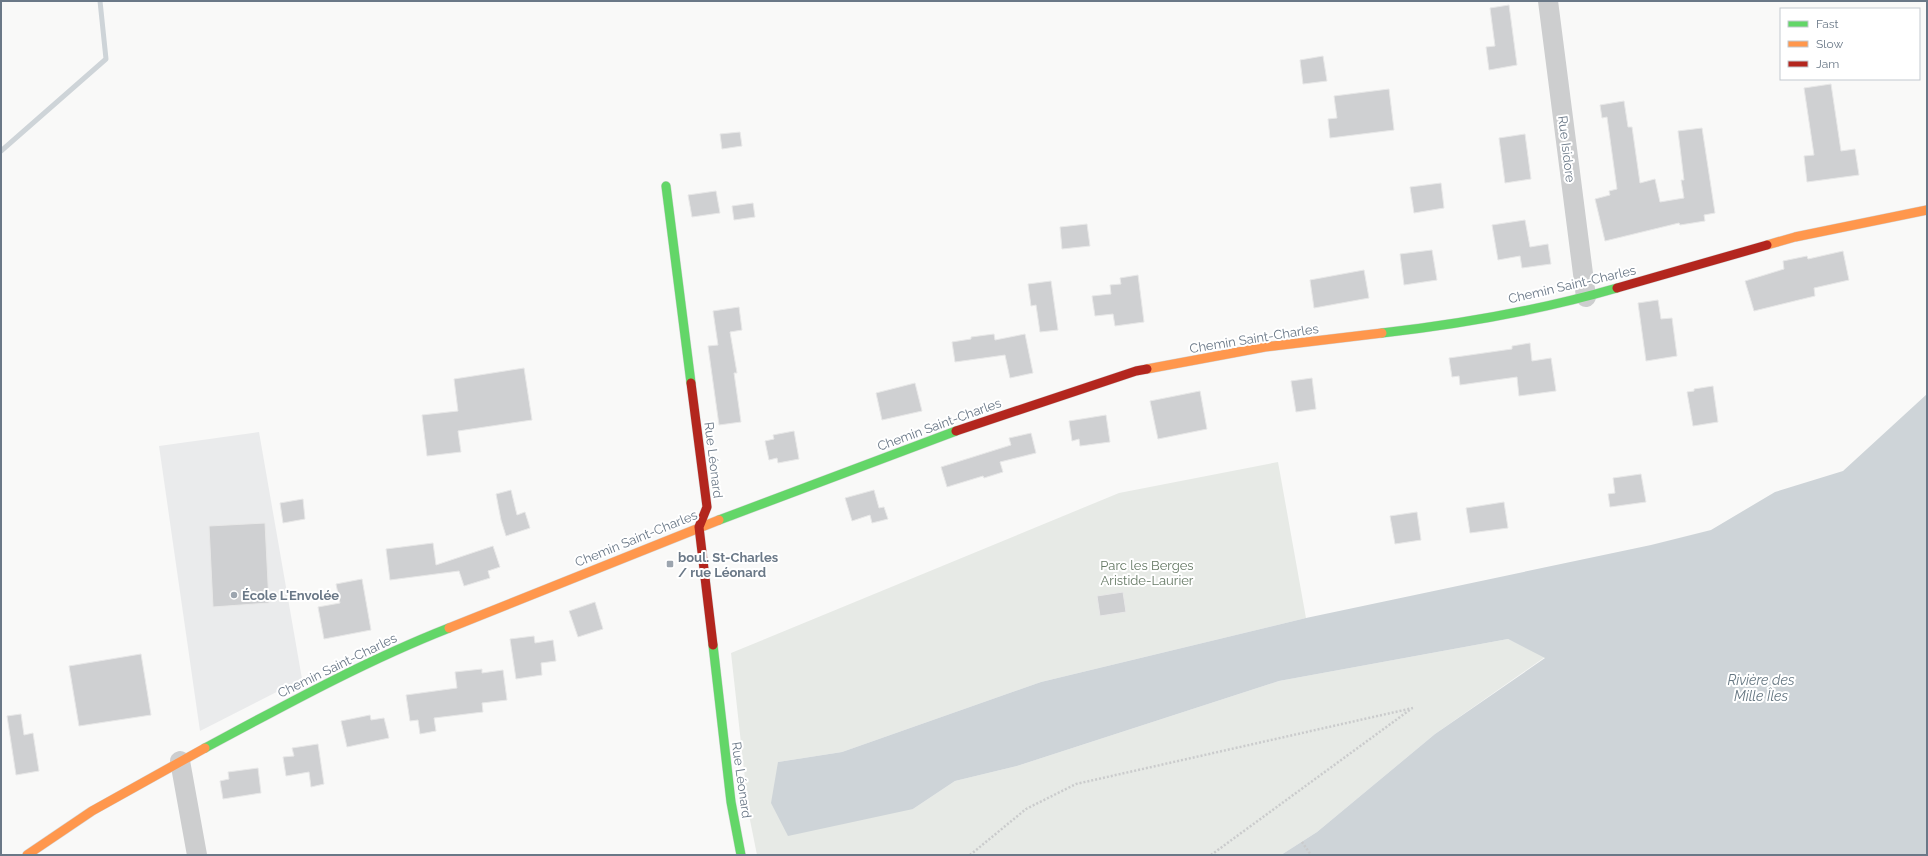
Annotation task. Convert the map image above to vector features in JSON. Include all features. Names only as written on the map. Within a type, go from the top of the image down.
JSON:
[{"type":"main road","name":"Rue Léonard","points":[[666,186],[707,507],[699,527],[731,802],[741,855]]},
{"type":"main road","name":"Chemin Saint-Charles","points":[[26,855],[92,811],[180,761],[311,691],[415,641],[699,527],[988,419],[1136,372],[1265,347],[1411,330],[1586,297],[1796,237],[1927,210]]},
{"type":"street","name":"Rue Isidore","points":[[1548,1],[1586,297]]},
{"type":"street","points":[[180,761],[197,855]]},
{"type":"path","points":[[970,855],[1026,809],[1076,784],[1413,708],[1211,855]]},
{"type":"path","points":[[1302,842],[1311,855]]},
{"type":"shaded area","name":"École L'Envolée","points":[[259,432],[302,679],[200,731],[159,446]]},
{"type":"green space","name":"Parc les Berges Aristide-Laurier","points":[[1278,462],[1306,618],[1041,682],[842,752],[778,762],[913,809],[955,781],[1017,766],[1279,681],[1508,639],[1545,657],[1435,734],[1317,832],[1281,855],[757,855],[749,815],[731,653],[1119,493]]},
{"type":"water","name":"Rivière des Mille Îles","points":[[1927,394],[1927,855],[1281,855],[1317,832],[1435,734],[1545,658],[1508,639],[1279,681],[1017,766],[955,781],[913,809],[788,836],[771,803],[778,762],[842,752],[1041,682],[1306,618],[1651,545],[1711,530],[1775,492],[1843,471]]},
{"type":"building","points":[[1509,5],[1517,65],[1489,70],[1486,47],[1495,46],[1490,8]]},
{"type":"building","points":[[1323,56],[1327,81],[1303,84],[1300,60]]},
{"type":"building","points":[[1831,84],[1841,151],[1855,149],[1859,175],[1807,182],[1804,156],[1814,155],[1804,88]]},
{"type":"building","points":[[1389,89],[1394,130],[1330,138],[1328,119],[1337,118],[1334,96]]},
{"type":"building","points":[[1624,101],[1628,127],[1632,127],[1640,183],[1655,179],[1660,202],[1684,198],[1681,180],[1684,180],[1678,131],[1702,128],[1715,213],[1704,215],[1705,221],[1680,225],[1679,223],[1605,241],[1595,199],[1610,195],[1609,191],[1617,189],[1607,117],[1602,118],[1600,105]]},
{"type":"building","points":[[740,132],[742,146],[722,149],[720,134]]},
{"type":"building","points":[[1525,134],[1531,179],[1505,183],[1499,138]]},
{"type":"building","points":[[1441,183],[1444,208],[1414,213],[1410,187]]},
{"type":"building","points":[[716,191],[720,213],[692,217],[688,195]]},
{"type":"building","points":[[753,203],[755,217],[734,220],[732,206]]},
{"type":"building","points":[[1525,220],[1530,247],[1548,244],[1551,264],[1522,268],[1520,256],[1498,260],[1492,225]]},
{"type":"building","points":[[1087,224],[1090,246],[1062,249],[1060,227]]},
{"type":"building","points":[[1432,250],[1437,280],[1404,285],[1400,254]]},
{"type":"building","points":[[1843,251],[1849,280],[1814,288],[1815,296],[1754,311],[1745,281],[1784,269],[1783,261],[1807,256],[1808,259]]},
{"type":"building","points":[[1364,270],[1369,298],[1314,308],[1310,280]]},
{"type":"building","points":[[1138,275],[1144,322],[1115,326],[1113,314],[1095,316],[1092,296],[1111,294],[1110,285],[1121,284],[1120,278]]},
{"type":"building","points":[[1051,281],[1058,330],[1040,332],[1036,305],[1031,306],[1028,284]]},
{"type":"building","points":[[1658,300],[1661,319],[1672,318],[1677,356],[1646,361],[1638,303]]},
{"type":"building","points":[[739,307],[742,330],[730,332],[737,373],[734,373],[741,422],[719,425],[708,346],[718,345],[713,311]]},
{"type":"building","points":[[994,334],[995,340],[1025,334],[1033,373],[1010,378],[1005,355],[955,362],[952,342],[971,339],[971,337]]},
{"type":"building","points":[[1530,343],[1532,361],[1551,358],[1556,391],[1519,396],[1517,377],[1460,385],[1459,376],[1452,377],[1449,358],[1512,349],[1512,346]]},
{"type":"building","points":[[524,368],[532,420],[458,431],[461,452],[427,456],[422,415],[458,411],[454,379]]},
{"type":"building","points":[[1312,378],[1316,409],[1296,412],[1291,381]]},
{"type":"building","points":[[915,383],[922,411],[882,420],[876,393]]},
{"type":"building","points":[[1713,386],[1718,422],[1693,426],[1687,392],[1694,391],[1694,389]]},
{"type":"building","points":[[1200,391],[1207,429],[1158,439],[1150,401]]},
{"type":"building","points":[[1106,415],[1110,442],[1080,446],[1079,439],[1072,441],[1069,421]]},
{"type":"building","points":[[794,431],[799,459],[778,463],[777,458],[769,460],[765,441],[774,439],[773,435]]},
{"type":"building","points":[[1031,433],[1036,453],[1000,462],[1003,472],[984,478],[983,476],[947,487],[941,467],[1011,445],[1009,438]]},
{"type":"building","points":[[1641,474],[1646,502],[1610,507],[1608,494],[1615,493],[1613,478]]},
{"type":"building","points":[[511,490],[517,515],[525,512],[530,528],[506,536],[496,494]]},
{"type":"building","points":[[874,490],[879,508],[884,507],[888,519],[872,523],[870,515],[852,521],[845,498]]},
{"type":"building","points":[[303,499],[305,519],[283,523],[280,503]]},
{"type":"building","points":[[1504,502],[1508,528],[1470,533],[1466,508]]},
{"type":"building","points":[[1417,512],[1421,540],[1395,544],[1390,516]]},
{"type":"building","points":[[265,523],[269,603],[213,607],[209,526]]},
{"type":"building","points":[[433,543],[436,565],[493,546],[500,567],[488,571],[490,578],[464,586],[459,571],[390,580],[386,549]]},
{"type":"building","points":[[362,579],[371,630],[324,639],[318,607],[340,603],[336,584]]},
{"type":"building","points":[[1123,592],[1126,612],[1100,616],[1097,596]]},
{"type":"building","points":[[595,602],[603,629],[578,637],[569,611]]},
{"type":"building","points":[[534,636],[535,643],[553,640],[556,661],[541,663],[542,675],[516,679],[510,639]]},
{"type":"building","points":[[141,654],[151,715],[79,726],[69,666]]},
{"type":"building","points":[[482,669],[482,673],[503,670],[507,700],[482,703],[483,712],[434,718],[436,731],[420,734],[418,720],[410,721],[406,695],[457,688],[455,672]]},
{"type":"building","points":[[21,714],[24,735],[33,733],[39,771],[16,775],[7,716]]},
{"type":"building","points":[[370,715],[371,720],[384,718],[389,738],[347,747],[341,721]]},
{"type":"building","points":[[318,744],[324,784],[311,787],[309,772],[286,776],[283,757],[294,756],[292,748]]},
{"type":"building","points":[[258,768],[261,793],[223,799],[220,781],[229,779],[228,772]]},
{"type":"waterway","points":[[1,151],[106,59],[100,1]]},
{"type":"traffic: fast","points":[[666,186],[691,383]]},
{"type":"traffic: fast","points":[[1382,333],[1530,310],[1617,288]]},
{"type":"traffic: fast","points":[[719,520],[956,431]]},
{"type":"traffic: fast","points":[[205,748],[356,669],[449,628]]},
{"type":"traffic: fast","points":[[713,645],[731,802],[741,855]]},
{"type":"traffic: slow","points":[[1767,245],[1795,237],[1927,210]]},
{"type":"traffic: slow","points":[[1147,369],[1265,347],[1382,333]]},
{"type":"traffic: slow","points":[[449,628],[719,520]]},
{"type":"traffic: slow","points":[[27,855],[92,811],[205,748]]},
{"type":"traffic: jam","points":[[1617,288],[1767,245]]},
{"type":"traffic: jam","points":[[956,431],[1136,371],[1147,369]]},
{"type":"traffic: jam","points":[[691,383],[707,507],[699,527],[713,645]]},
{"type":"place","name":"boul. St-Charles / rue Léonard","points":[[670,564]]},
{"type":"place","name":"École L'Envolée","points":[[234,595]]}]
